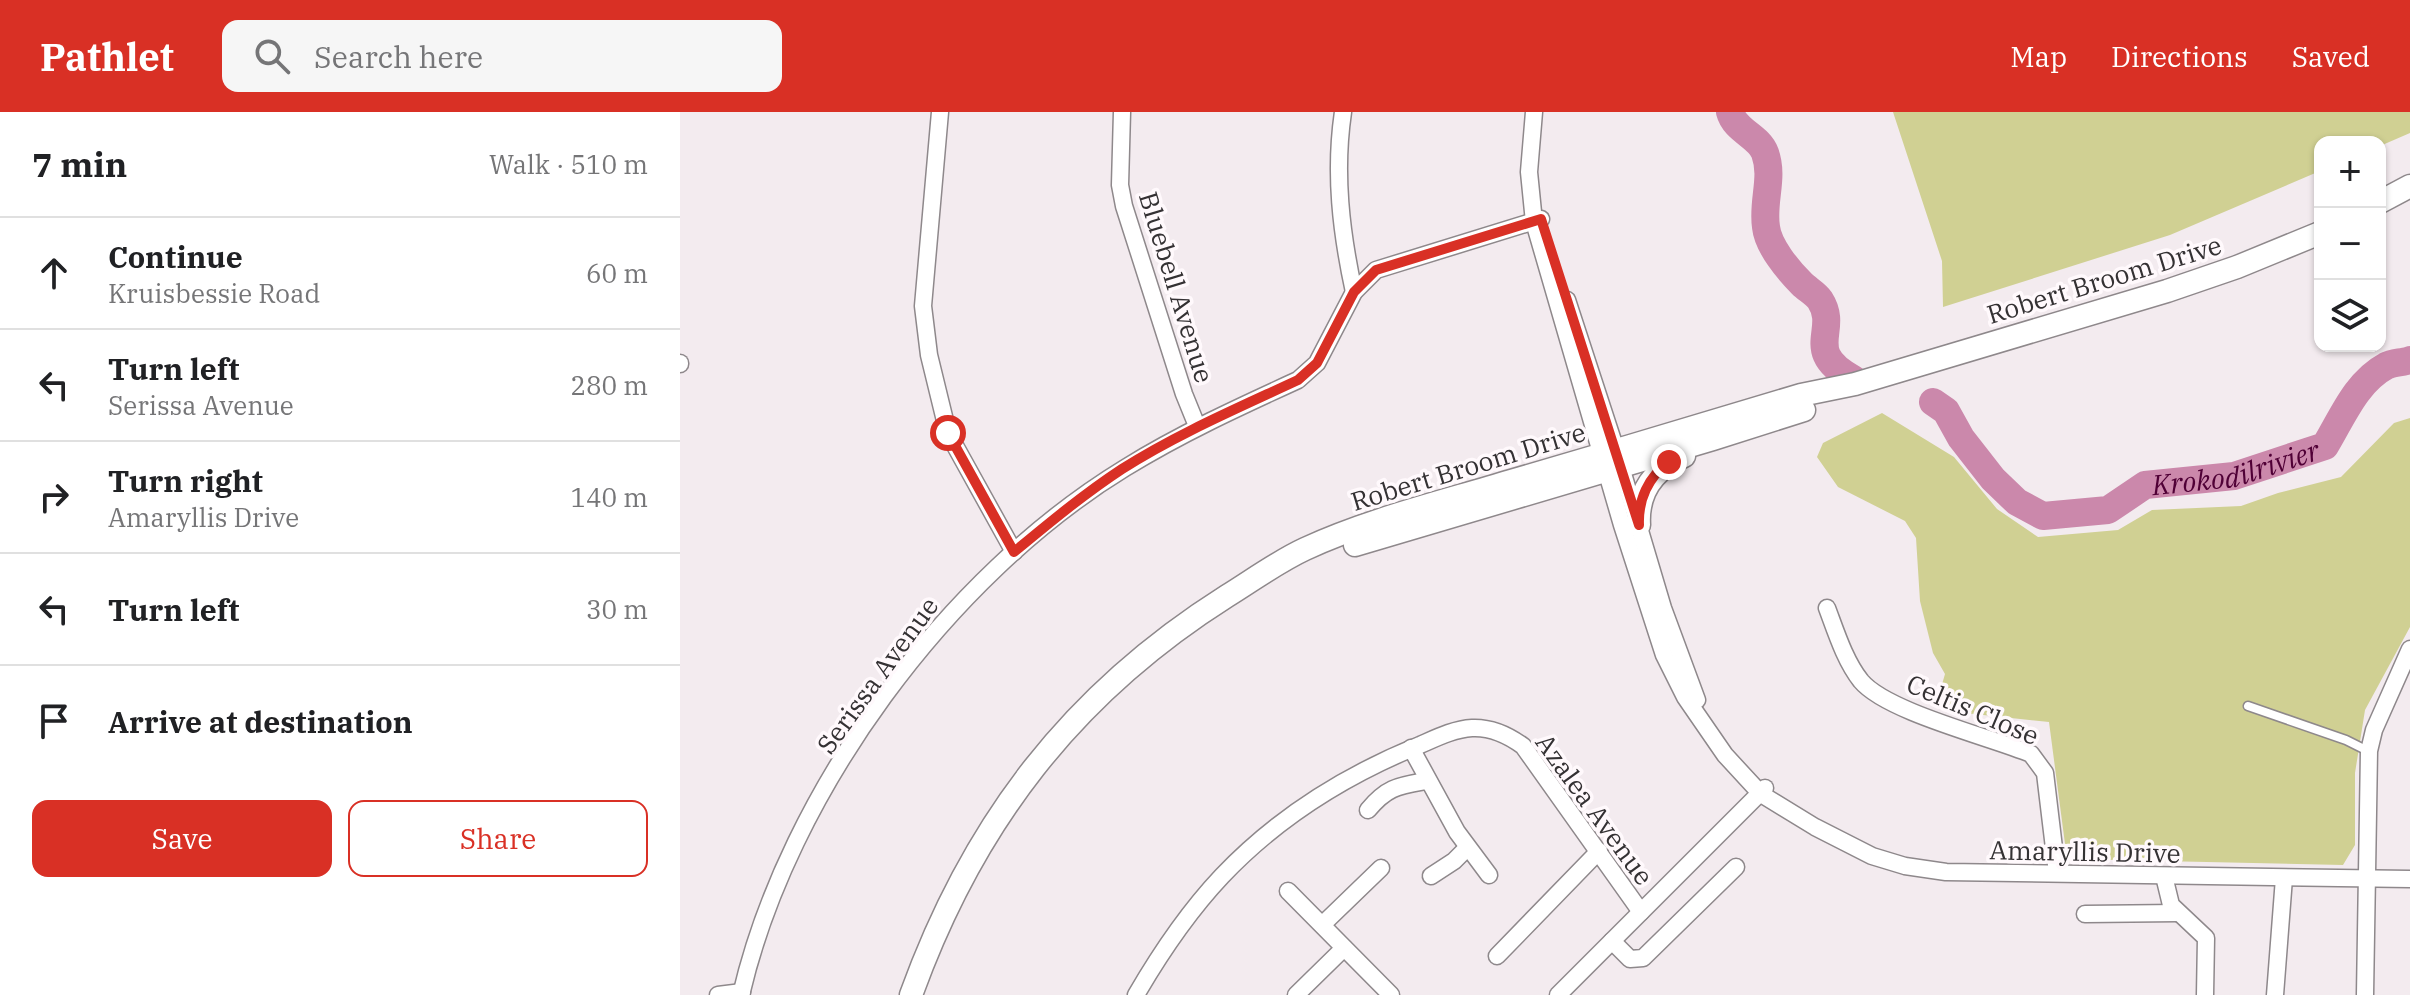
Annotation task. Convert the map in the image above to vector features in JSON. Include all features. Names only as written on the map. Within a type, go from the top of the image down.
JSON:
[{"type":"street","points":[[940,112],[923,306],[929,355],[948,433],[1014,552]]},
{"type":"street","name":"Bluebell Avenue","points":[[1122,112],[1120,185],[1124,206],[1197,426]]},
{"type":"street","points":[[1343,112],[1338,183],[1354,292]]},
{"type":"street","name":"Amaryllis Drive","points":[[1534,112],[1529,161],[1537,221],[1672,672],[1703,726],[1767,795],[1815,827],[1872,856],[1905,866],[1946,872],[2410,879]]},
{"type":"street","points":[[2386,199],[2410,186]]},
{"type":"street","name":"Serissa Avenue","points":[[742,994],[767,912],[795,845],[849,748],[923,645],[950,613],[1014,552],[1068,507],[1123,469],[1197,426],[1309,373],[1325,351],[1354,292],[1376,270],[1537,221]]},
{"type":"street","name":"Robert Broom Drive","points":[[911,995],[937,929],[984,837],[1042,757],[1092,703],[1146,653],[1245,585],[1333,551],[1801,395],[1855,384],[2167,291],[2314,235]]},
{"type":"street","name":"Robert Broom Drive","points":[[1610,460],[1713,439],[1807,409],[1855,384]]},
{"type":"street","points":[[1639,525],[1642,499],[1655,474],[1669,462],[1713,439]]},
{"type":"street","name":"Amaryllis Drive","points":[[1610,460],[1639,525],[1663,608],[1695,697],[1715,729],[1767,795]]},
{"type":"street","name":"Celtis Close","points":[[1827,608],[1852,666],[1871,690],[1918,713],[2031,754],[2039,762],[2045,773],[2057,873]]},
{"type":"street","points":[[2365,995],[2369,751],[2374,730],[2410,649]]},
{"type":"street","name":"Azalea Avenue","points":[[1136,995],[1192,910],[1259,841],[1323,793],[1411,748],[1470,728],[1510,737],[1534,760],[1641,912]]},
{"type":"street","points":[[1411,748],[1426,781],[1467,848],[1489,875]]},
{"type":"street","points":[[1368,810],[1391,788],[1426,781]]},
{"type":"street","points":[[1558,995],[1641,912],[1767,795]]},
{"type":"street","points":[[1431,876],[1467,848]]},
{"type":"street","points":[[1497,956],[1599,851]]},
{"type":"street","points":[[1612,941],[1630,959],[1643,958],[1736,867]]},
{"type":"street","points":[[1322,925],[1381,868]]},
{"type":"street","points":[[2164,876],[2169,900],[2178,913],[2206,938],[2205,995]]},
{"type":"street","points":[[2275,995],[2284,878]]},
{"type":"street","points":[[1288,891],[1391,995]]},
{"type":"street","points":[[2085,914],[2178,913]]},
{"type":"street","points":[[1296,995],[1344,948]]},
{"type":"street","points":[[718,995],[742,994]]},
{"type":"lane","points":[[2248,706],[2369,751]]},
{"type":"green space","points":[[1893,112],[2410,112],[2410,133],[2386,143],[2386,136],[2314,136],[2314,174],[2170,235],[1943,307],[1942,261]]},
{"type":"green space","points":[[1882,413],[1954,457],[1997,509],[2038,537],[2118,530],[2152,510],[2241,506],[2341,477],[2394,423],[2410,418],[2410,627],[2365,710],[2355,773],[2355,845],[2343,865],[2067,859],[2049,722],[1965,713],[1938,698],[1945,674],[1933,653],[1920,601],[1916,538],[1905,521],[1838,487],[1817,457],[1823,443]]},
{"type":"waterway","name":"Krokodilrivier","points":[[1730,112],[1737,124],[1758,142],[1765,153],[1768,171],[1765,217],[1770,242],[1791,272],[1820,300],[1825,311],[1824,340],[1829,359],[1837,369],[1853,379]]},
{"type":"waterway","name":"Krokodilrivier","points":[[1933,402],[1946,411],[1961,438],[1993,479],[2017,502],[2043,516],[2108,510],[2145,485],[2234,476],[2325,446],[2366,381],[2386,366],[2410,360]]},
{"type":"route","points":[[948,433],[1014,552],[1068,507],[1123,469],[1197,426],[1309,373],[1325,351],[1354,292],[1376,270],[1541,219],[1639,525],[1638,513],[1648,484],[1669,462]]}]
